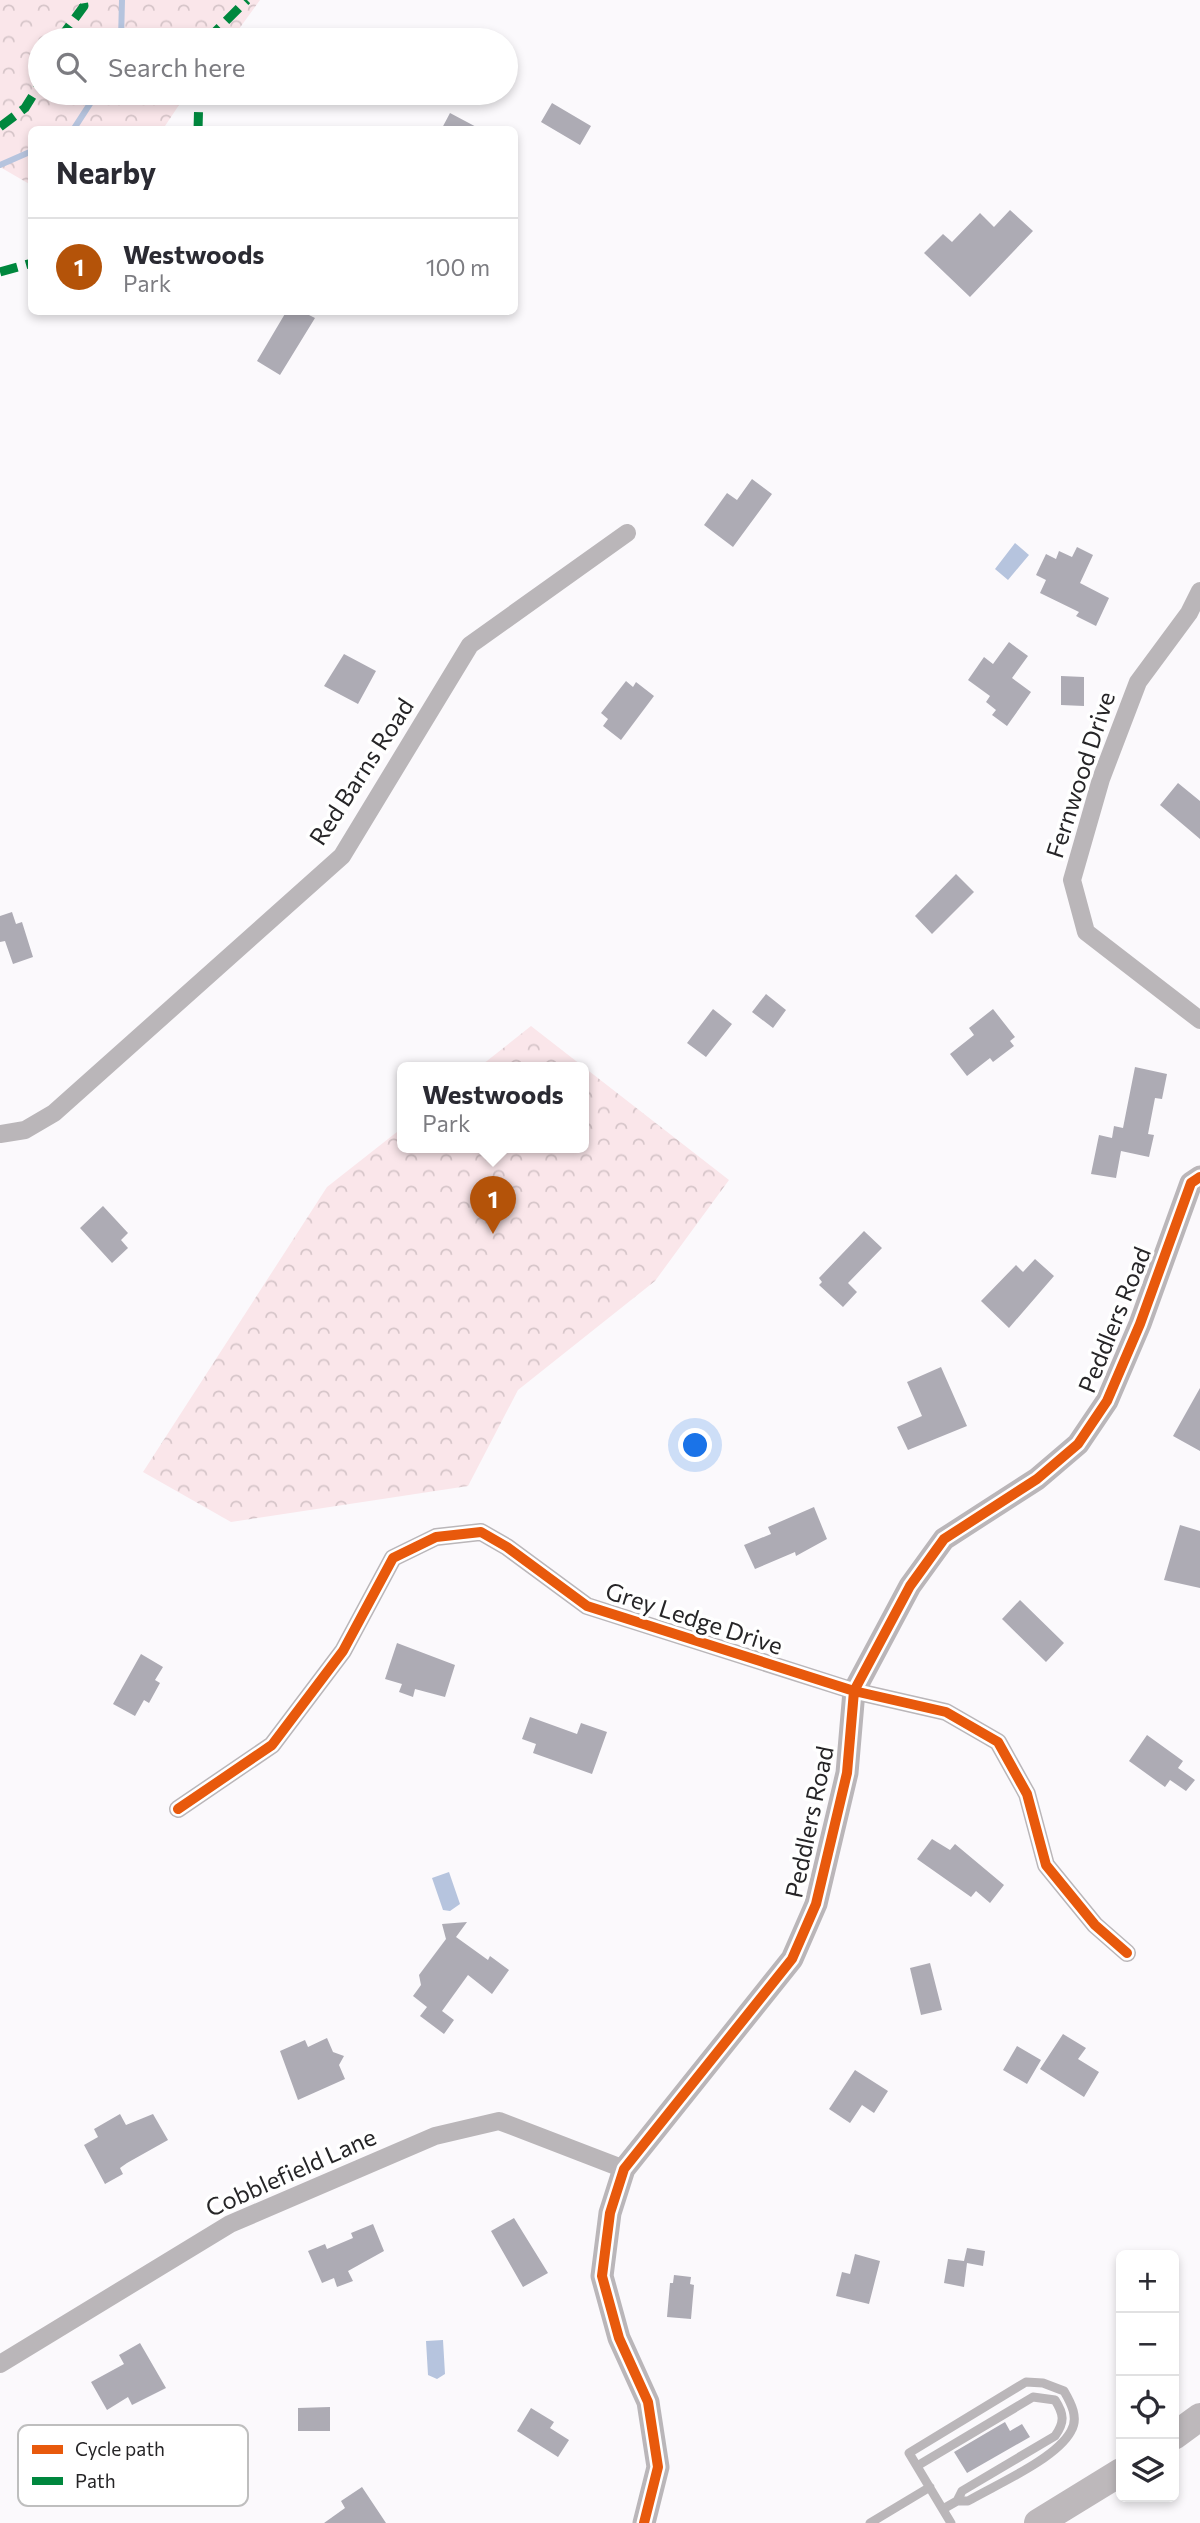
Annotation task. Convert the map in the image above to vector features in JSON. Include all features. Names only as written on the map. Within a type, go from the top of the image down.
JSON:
[{"type":"main road","points":[[1179,2432],[1200,2417]]},
{"type":"main road","points":[[1038,2523],[1116,2475]]},
{"type":"street","name":"Red Barns Road","points":[[0,1134],[25,1130],[54,1113],[342,856],[470,645],[627,533]]},
{"type":"street","name":"Fernwood Drive","points":[[1200,590],[1189,613],[1138,682],[1101,779],[1072,880],[1086,932],[1200,1020]]},
{"type":"street","name":"Peddlers Road","points":[[644,2523],[658,2467],[648,2402],[619,2338],[602,2276],[610,2213],[624,2169],[792,1959],[817,1904],[846,1773],[854,1690],[910,1586],[944,1539],[1037,1479],[1078,1444],[1107,1401],[1140,1324],[1191,1183],[1200,1177]]},
{"type":"street","name":"Grey Ledge Drive","points":[[178,1809],[272,1745],[343,1651],[393,1558],[436,1537],[481,1532],[507,1547],[587,1606],[854,1690],[946,1712],[998,1742],[1027,1794],[1046,1865],[1095,1925],[1128,1953]]},
{"type":"street","name":"Cobblefield Lane","points":[[0,2364],[230,2224],[435,2136],[499,2121],[624,2169]]},
{"type":"lane","points":[[943,2509],[957,2501],[968,2501],[1060,2445],[1072,2430],[1074,2410],[1064,2391],[1044,2383],[1026,2382],[909,2453],[951,2523]]},
{"type":"lane","points":[[918,2466],[1033,2397],[1055,2400],[1063,2413],[1062,2426],[1055,2436],[962,2491],[957,2501]]},
{"type":"lane","points":[[870,2523],[930,2487]]},
{"type":"green space","points":[[0,0],[260,0],[240,28],[28,28],[28,105],[179,105],[165,126],[28,126],[28,183],[0,167]]},
{"type":"green space","points":[[531,1026],[577,1062],[486,1062]]},
{"type":"green space","points":[[589,1071],[729,1180],[655,1281],[518,1390],[468,1486],[231,1522],[143,1472],[327,1187],[397,1132],[397,1153],[589,1153]]},
{"type":"water","points":[[1015,543],[1029,555],[1008,580],[995,569]]},
{"type":"water","points":[[449,1872],[460,1904],[450,1911],[443,1910],[432,1878]]},
{"type":"water","points":[[443,2340],[445,2374],[437,2379],[428,2375],[426,2341]]},
{"type":"building","points":[[552,103],[591,126],[580,145],[541,122]]},
{"type":"building","points":[[450,113],[474,126],[443,126]]},
{"type":"building","points":[[1010,210],[1033,231],[970,297],[924,253],[943,234],[952,242],[980,213],[994,227]]},
{"type":"building","points":[[284,315],[309,315],[315,318],[280,375],[257,361]]},
{"type":"building","points":[[752,479],[772,494],[733,547],[704,525],[727,493],[737,500]]},
{"type":"building","points":[[1077,547],[1093,555],[1080,583],[1109,598],[1096,626],[1076,616],[1079,612],[1040,593],[1046,580],[1036,575],[1046,554],[1056,559],[1059,551],[1072,557]]},
{"type":"building","points":[[1009,642],[1028,656],[1012,678],[1031,692],[1007,726],[992,715],[996,710],[986,702],[990,696],[968,680],[984,657],[993,664]]},
{"type":"building","points":[[344,654],[376,671],[358,704],[324,686]]},
{"type":"building","points":[[1061,676],[1084,677],[1084,706],[1061,705]]},
{"type":"building","points":[[626,681],[633,687],[636,682],[654,696],[621,740],[603,726],[608,719],[601,713]]},
{"type":"building","points":[[1178,783],[1200,801],[1200,839],[1160,805]]},
{"type":"building","points":[[956,874],[974,892],[932,934],[915,916]]},
{"type":"building","points":[[12,912],[16,924],[22,922],[33,957],[13,964],[5,941],[0,942],[0,916]]},
{"type":"building","points":[[766,994],[786,1010],[773,1028],[752,1012]]},
{"type":"building","points":[[713,1009],[732,1024],[706,1057],[687,1043]]},
{"type":"building","points":[[993,1009],[1015,1037],[1010,1041],[1014,1046],[993,1062],[990,1058],[967,1076],[950,1054],[974,1035],[969,1028]]},
{"type":"building","points":[[1135,1067],[1167,1074],[1162,1099],[1155,1098],[1148,1134],[1154,1135],[1149,1157],[1121,1151],[1116,1178],[1091,1174],[1099,1135],[1112,1138],[1114,1126],[1123,1128]]},
{"type":"building","points":[[103,1206],[128,1233],[121,1240],[128,1248],[112,1263],[80,1228]]},
{"type":"building","points":[[864,1231],[882,1248],[848,1283],[857,1292],[843,1307],[819,1285],[822,1282],[819,1278]]},
{"type":"building","points":[[1035,1259],[1054,1276],[1009,1328],[981,1301],[1016,1265],[1023,1272]]},
{"type":"building","points":[[941,1367],[967,1426],[908,1450],[897,1427],[922,1416],[907,1382]]},
{"type":"building","points":[[1200,1388],[1200,1451],[1173,1436]]},
{"type":"building","points":[[814,1507],[827,1539],[796,1556],[795,1552],[755,1569],[744,1545],[771,1534],[768,1527]]},
{"type":"building","points":[[1180,1525],[1200,1531],[1200,1588],[1164,1580]]},
{"type":"building","points":[[1020,1600],[1064,1643],[1046,1662],[1002,1619]]},
{"type":"building","points":[[397,1643],[455,1665],[445,1697],[415,1689],[413,1697],[399,1692],[402,1684],[385,1679]]},
{"type":"building","points":[[141,1654],[163,1667],[155,1680],[160,1683],[149,1703],[144,1700],[135,1716],[113,1704]]},
{"type":"building","points":[[530,1717],[577,1734],[581,1723],[607,1732],[592,1774],[533,1753],[536,1744],[522,1739]]},
{"type":"building","points":[[1147,1735],[1183,1761],[1178,1768],[1195,1780],[1186,1791],[1170,1780],[1165,1787],[1129,1761]]},
{"type":"building","points":[[932,1839],[950,1850],[955,1844],[1004,1885],[990,1903],[976,1891],[971,1897],[917,1859]]},
{"type":"building","points":[[467,1922],[456,1937],[488,1960],[490,1956],[509,1970],[492,1994],[468,1975],[442,2011],[454,2020],[444,2034],[420,2016],[427,2007],[413,1996],[421,1985],[419,1975],[446,1939],[442,1924]]},
{"type":"building","points":[[930,1963],[942,2010],[921,2015],[910,1968]]},
{"type":"building","points":[[1063,2034],[1086,2048],[1078,2059],[1099,2072],[1084,2097],[1040,2069]]},
{"type":"building","points":[[327,2038],[333,2052],[344,2056],[339,2065],[345,2079],[298,2100],[280,2051],[305,2040],[308,2047]]},
{"type":"building","points":[[1017,2046],[1041,2060],[1027,2084],[1003,2070]]},
{"type":"building","points":[[855,2070],[888,2091],[874,2113],[862,2105],[850,2123],[829,2109]]},
{"type":"building","points":[[120,2114],[126,2125],[153,2114],[168,2140],[127,2163],[120,2168],[123,2174],[105,2184],[84,2145],[98,2137],[94,2129]]},
{"type":"building","points":[[514,2218],[548,2273],[523,2287],[491,2231]]},
{"type":"building","points":[[373,2224],[384,2251],[348,2271],[353,2281],[337,2287],[334,2278],[322,2283],[308,2251],[325,2244],[327,2249],[353,2238],[351,2233]]},
{"type":"building","points":[[967,2248],[985,2251],[983,2266],[967,2263],[964,2287],[944,2283],[948,2259],[964,2261]]},
{"type":"building","points":[[855,2254],[880,2261],[869,2304],[836,2296],[842,2272],[850,2274]]},
{"type":"building","points":[[674,2275],[691,2277],[690,2284],[694,2285],[691,2319],[667,2317],[670,2283],[673,2283]]},
{"type":"building","points":[[140,2343],[166,2388],[132,2405],[128,2397],[107,2410],[91,2382],[124,2364],[119,2355]]},
{"type":"building","points":[[330,2407],[330,2431],[298,2431],[298,2408]]},
{"type":"building","points":[[531,2408],[554,2422],[550,2428],[569,2440],[558,2457],[517,2431]]},
{"type":"building","points":[[1005,2422],[1010,2431],[1022,2424],[1030,2437],[967,2473],[954,2452]]},
{"type":"building","points":[[362,2487],[386,2523],[324,2523],[345,2508],[341,2501]]},
{"type":"waterway","points":[[121,28],[122,0]]},
{"type":"waterway","points":[[76,126],[89,105]]},
{"type":"waterway","points":[[0,165],[28,153]]},
{"type":"marked path","points":[[68,28],[84,6],[83,0]]},
{"type":"marked path","points":[[219,28],[247,0]]},
{"type":"marked path","points":[[0,127],[28,103]]},
{"type":"marked path","points":[[198,126],[199,105]]},
{"type":"marked path","points":[[0,272],[28,264]]},
{"type":"cycle path","points":[[644,2523],[658,2467],[648,2402],[619,2338],[602,2276],[610,2213],[624,2169],[792,1959],[816,1904],[847,1773],[854,1691],[910,1586],[944,1539],[1037,1479],[1078,1444],[1107,1401],[1140,1324],[1191,1183],[1200,1177]]},
{"type":"cycle path","points":[[178,1809],[272,1745],[343,1651],[393,1558],[436,1537],[481,1532],[507,1547],[587,1606],[854,1691],[946,1712],[998,1742],[1027,1794],[1046,1865],[1095,1925],[1127,1953]]},
{"type":"place","name":"Westwoods","points":[[493,1234]]}]
